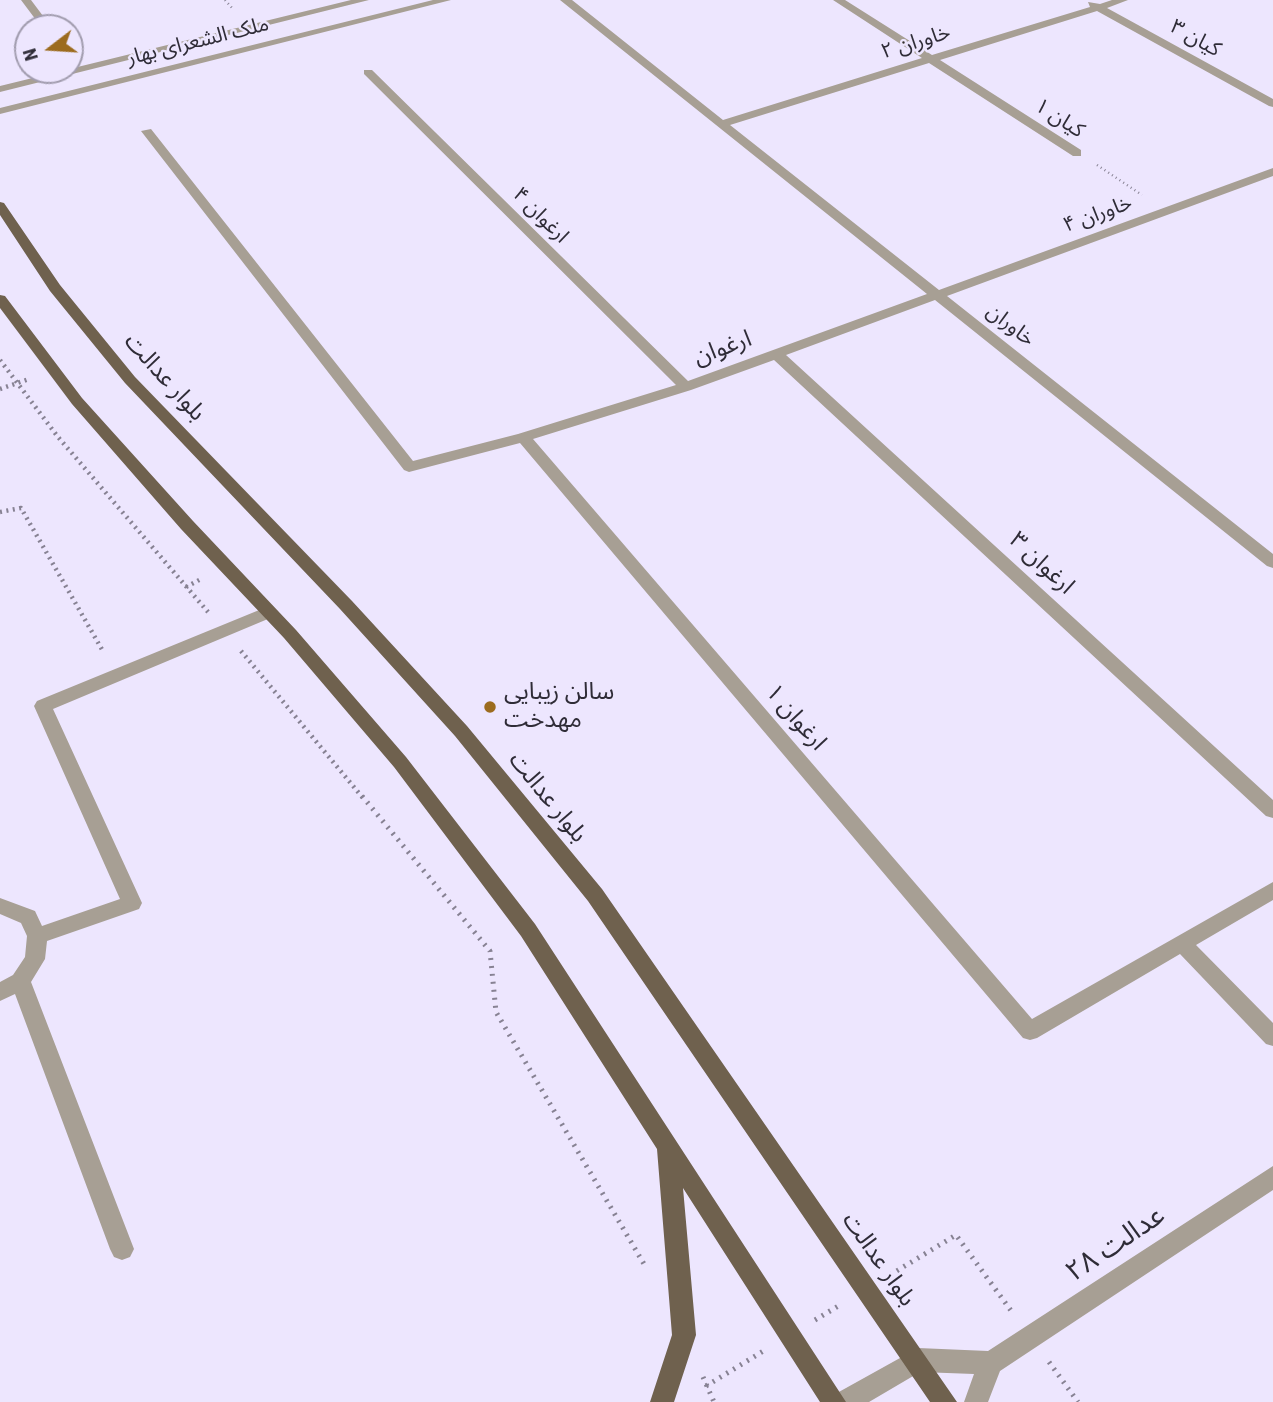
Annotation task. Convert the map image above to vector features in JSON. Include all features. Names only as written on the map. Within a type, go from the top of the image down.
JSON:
[{"type":"main road","name":"بلوار عدالت","points":[[0,206],[55,288],[130,380],[346,605],[461,731],[595,895],[946,1402]]},
{"type":"main road","points":[[0,299],[77,401],[269,612],[400,762],[528,930],[834,1402]]},
{"type":"main road","points":[[662,1402],[684,1335],[667,1142]]},
{"type":"street","name":"ملک الشعرای بهار","points":[[0,89],[364,0]]},
{"type":"street","name":"ملک الشعرای بهار","points":[[0,111],[446,0]]},
{"type":"street","name":"خاوران","points":[[565,0],[1269,555]]},
{"type":"street","name":"کیان ۱","points":[[838,0],[1077,153]]},
{"type":"street","name":"کیان ۳","points":[[1084,0],[1273,104]]},
{"type":"street","name":"خاوران ۲","points":[[721,124],[1123,0]]},
{"type":"street","name":"ارغوان ۴","points":[[368,72],[686,387]]},
{"type":"street","name":"ارغوان","points":[[147,131],[409,467],[523,437],[686,387],[936,295]]},
{"type":"street","name":"خاوران ۴","points":[[936,295],[1273,172]]},
{"type":"street","name":"ارغوان ۳","points":[[776,354],[1273,811]]},
{"type":"street","name":"ارغوان ۱","points":[[523,437],[1030,1031],[1182,943]]},
{"type":"street","points":[[37,936],[132,903],[43,706],[269,612]]},
{"type":"street","points":[[1273,890],[1182,943],[1273,1037]]},
{"type":"street","points":[[0,906],[28,917],[37,936],[35,958],[20,981],[0,992]]},
{"type":"street","points":[[20,981],[122,1249]]},
{"type":"street","name":"عدالت ۲۸","points":[[991,1363],[1273,1177]]},
{"type":"street","points":[[846,1402],[918,1360],[991,1363],[976,1402]]},
{"type":"path","name":"کیان ۱","points":[[1077,153],[1167,210]]},
{"type":"path","points":[[0,360],[58,437],[224,630],[490,951],[496,1012],[646,1266]]},
{"type":"path","points":[[0,512],[21,508],[116,675]]},
{"type":"path","points":[[684,1335],[714,1402]]},
{"type":"place","name":"سالن زیبایی مهدخت","points":[[490,707]]}]
